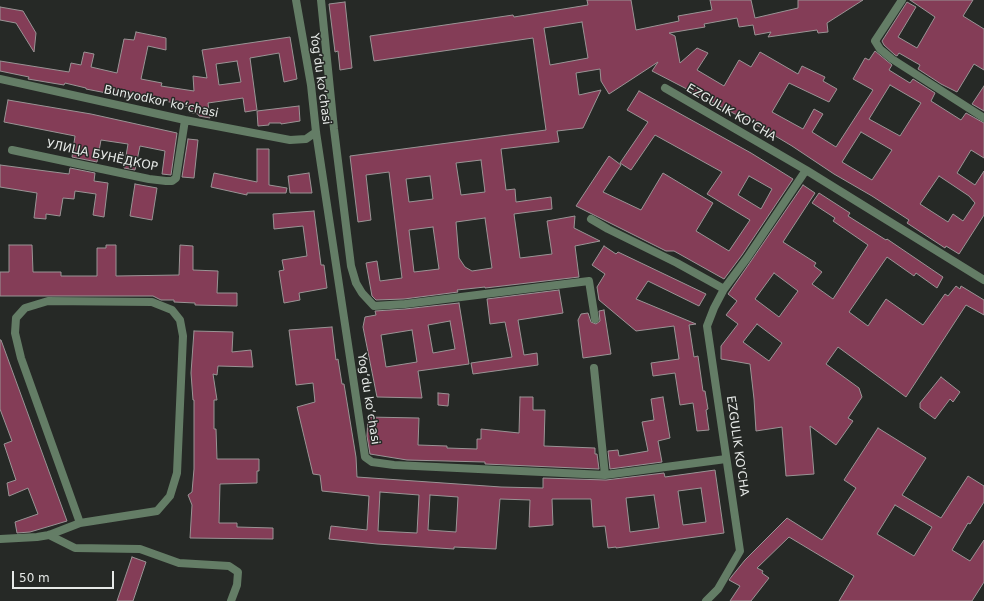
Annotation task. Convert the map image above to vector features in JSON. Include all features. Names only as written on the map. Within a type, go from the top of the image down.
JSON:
[{"type":"street","name":"Yogʻdu koʻchasi","points":[[296,0],[311,85],[316,132],[365,457],[372,462],[394,465],[605,475]]},
{"type":"street","name":"Yogʻdu koʻchasi","points":[[321,0],[334,129],[351,266],[356,283],[362,293],[374,306],[405,304],[589,281],[595,319]]},
{"type":"street","points":[[902,0],[875,41],[892,59],[984,118]]},
{"type":"street","name":"Bunyodkor koʻchasi","points":[[0,79],[186,120],[290,140],[306,139],[316,132]]},
{"type":"street","name":"EZGULIK KO'CHA","points":[[665,88],[806,170],[984,280]]},
{"type":"street","name":"УЛИЦА БУНЁДКОР","points":[[12,150],[149,179],[166,182],[172,181],[176,178],[186,120]]},
{"type":"street","name":"EZGULIK KO'CHA","points":[[706,601],[718,589],[740,551],[707,326],[724,289],[747,258],[806,170]]},
{"type":"street","points":[[591,219],[608,229],[678,263],[724,289]]},
{"type":"street","points":[[0,539],[49,535],[80,524],[157,511],[170,496],[177,473],[183,336],[180,320],[172,310],[152,302],[48,301],[25,308],[16,318],[15,333],[21,358],[80,524]]},
{"type":"street","points":[[594,368],[605,475],[726,459]]},
{"type":"street","points":[[49,535],[75,548],[140,550],[179,563],[229,566],[238,572],[237,585],[231,601]]},
{"type":"building","points":[[587,0],[631,0],[636,30],[679,21],[678,16],[712,10],[710,0],[751,0],[755,18],[798,8],[798,0],[863,0],[827,23],[828,32],[818,33],[817,30],[768,37],[771,32],[755,35],[753,25],[739,27],[737,18],[704,24],[705,27],[669,33],[675,36],[680,63],[697,48],[708,53],[697,70],[724,86],[739,60],[751,67],[760,52],[798,74],[802,66],[825,77],[823,81],[837,89],[829,102],[789,83],[772,112],[803,129],[814,109],[823,114],[812,132],[836,147],[873,90],[853,79],[865,58],[869,60],[875,51],[892,65],[889,70],[910,83],[913,79],[935,93],[931,101],[961,120],[966,113],[984,123],[984,158],[971,150],[957,173],[975,185],[984,171],[984,215],[959,254],[946,246],[945,248],[907,223],[909,220],[762,128],[652,71],[658,62],[609,94],[601,81],[600,69],[576,73],[579,95],[601,90],[583,128],[557,131],[559,142],[501,149],[506,190],[515,189],[516,202],[551,197],[552,209],[514,214],[520,258],[552,254],[547,221],[575,216],[574,228],[600,241],[575,246],[579,277],[457,290],[458,292],[404,299],[376,300],[372,296],[366,263],[377,261],[380,281],[402,278],[389,172],[366,175],[371,220],[358,222],[350,156],[546,130],[533,38],[374,61],[370,36],[513,15],[514,17],[588,5]],"holes":[[[582,22],[588,58],[550,65],[544,28]],[[890,85],[921,103],[900,136],[869,119]],[[861,132],[892,150],[872,180],[842,162]],[[481,160],[485,192],[461,195],[456,163]],[[430,176],[433,199],[409,202],[406,179]],[[939,176],[969,196],[975,203],[963,221],[953,214],[948,222],[920,204]],[[485,218],[492,268],[472,271],[465,267],[459,258],[456,222]],[[433,227],[439,269],[414,272],[409,230]]]},
{"type":"building","points":[[910,0],[973,0],[963,16],[984,29],[984,70],[974,64],[957,92],[941,84],[918,69],[920,65],[899,53],[897,56],[895,55],[884,45],[882,41],[907,2],[916,7],[898,37],[917,48],[935,17]]},
{"type":"building","points":[[345,2],[352,68],[340,70],[338,51],[335,52],[329,4]]},
{"type":"building","points":[[0,7],[23,11],[36,33],[34,52],[16,23],[0,20]]},
{"type":"building","points":[[136,32],[166,38],[166,50],[148,46],[141,79],[162,83],[161,86],[194,91],[193,76],[207,78],[202,50],[290,37],[297,79],[284,82],[279,53],[250,58],[257,110],[245,112],[243,98],[208,103],[210,118],[189,112],[189,107],[158,99],[158,103],[86,89],[65,83],[64,85],[28,79],[29,77],[0,71],[0,61],[69,72],[71,63],[81,65],[84,52],[94,54],[91,67],[117,73],[124,39],[134,40]],"holes":[[[237,61],[241,82],[219,85],[216,64]]]},
{"type":"building","points":[[984,86],[984,111],[972,104]]},
{"type":"building","points":[[639,91],[751,153],[793,179],[724,279],[674,251],[666,251],[576,206],[609,156],[621,165],[603,192],[641,210],[663,173],[713,203],[696,231],[729,251],[750,220],[707,194],[722,172],[655,135],[631,170],[620,163],[648,122],[627,110]],"holes":[[[749,176],[772,189],[761,209],[738,195]]]},
{"type":"building","points":[[8,100],[91,114],[177,133],[171,175],[162,174],[165,151],[140,146],[135,170],[124,168],[128,144],[101,140],[97,162],[72,157],[75,136],[4,122]]},
{"type":"building","points":[[299,106],[300,121],[281,124],[269,123],[269,125],[258,126],[257,111]]},
{"type":"building","points":[[188,139],[198,140],[194,178],[182,177]]},
{"type":"building","points":[[257,149],[269,149],[269,185],[287,188],[286,193],[247,193],[247,195],[211,187],[214,173],[257,182]]},
{"type":"building","points":[[0,165],[69,174],[70,168],[95,173],[94,181],[108,183],[104,217],[93,215],[96,194],[75,191],[74,199],[63,198],[60,216],[46,214],[46,219],[34,218],[37,193],[0,187]]},
{"type":"building","points":[[309,173],[312,193],[290,193],[288,176]]},
{"type":"building","points":[[135,184],[157,188],[152,220],[130,216]]},
{"type":"building","points":[[803,185],[815,193],[783,242],[816,263],[814,266],[822,272],[812,284],[833,299],[868,245],[833,221],[835,218],[812,203],[819,193],[850,213],[848,216],[886,240],[887,239],[943,277],[937,288],[916,273],[914,276],[887,257],[849,312],[868,326],[886,299],[923,325],[945,294],[948,296],[956,286],[960,289],[961,286],[984,300],[984,315],[966,305],[906,397],[838,347],[826,364],[859,388],[862,397],[848,418],[853,421],[836,445],[810,426],[814,474],[786,476],[782,427],[756,431],[750,364],[721,359],[721,346],[738,324],[726,315],[737,301],[728,294]],"holes":[[[774,273],[798,291],[779,317],[755,299]],[[757,324],[782,343],[769,361],[743,342]]]},
{"type":"building","points":[[314,211],[321,265],[324,265],[327,288],[299,293],[300,300],[284,303],[279,271],[284,270],[282,260],[307,256],[303,226],[274,229],[273,214]]},
{"type":"building","points":[[9,245],[32,245],[33,272],[61,272],[61,276],[97,276],[97,248],[106,248],[106,245],[116,245],[116,276],[179,275],[180,245],[193,246],[193,270],[218,271],[217,293],[237,293],[237,306],[195,305],[195,303],[161,300],[153,296],[0,296],[0,272],[9,272]]},
{"type":"building","points":[[604,246],[616,254],[618,252],[706,294],[699,306],[648,281],[636,299],[696,324],[689,325],[694,357],[698,356],[703,391],[705,391],[709,430],[697,431],[693,403],[680,405],[675,373],[653,376],[651,363],[679,359],[674,326],[636,331],[599,300],[597,287],[605,274],[592,265]]},
{"type":"building","points":[[559,290],[563,313],[518,320],[524,355],[537,353],[538,365],[473,374],[471,363],[512,357],[505,322],[490,324],[487,299]]},
{"type":"building","points":[[459,303],[469,364],[418,371],[422,398],[377,397],[363,327],[365,317],[376,315],[375,311]],"holes":[[[450,321],[455,349],[433,353],[428,325]],[[412,330],[417,362],[386,367],[381,335]]]},
{"type":"building","points":[[604,310],[611,354],[583,358],[578,320],[581,314],[588,313],[591,322],[596,324],[600,321],[599,311]]},
{"type":"building","points":[[332,327],[336,360],[338,359],[342,384],[344,384],[356,457],[357,477],[501,487],[543,488],[543,478],[606,480],[664,473],[665,477],[715,470],[724,533],[608,548],[605,526],[593,527],[591,499],[552,499],[553,525],[529,527],[530,500],[500,499],[496,549],[454,547],[454,549],[329,539],[331,526],[367,530],[369,496],[322,491],[320,475],[313,474],[297,407],[315,402],[313,383],[296,385],[289,330]],"holes":[[[701,488],[706,522],[683,525],[678,491]],[[380,492],[419,495],[417,533],[378,531]],[[430,495],[458,497],[456,532],[428,530]],[[654,495],[659,528],[630,532],[626,498]]]},
{"type":"building","points":[[194,331],[233,332],[232,352],[251,350],[253,367],[218,366],[217,375],[213,374],[217,400],[214,400],[214,429],[216,429],[217,459],[259,459],[257,483],[220,484],[219,523],[237,523],[237,527],[273,528],[273,539],[190,538],[192,505],[188,495],[192,492],[194,469],[194,400],[191,373]]},
{"type":"building","points":[[0,340],[67,521],[30,532],[17,533],[15,522],[38,514],[28,488],[9,496],[7,483],[16,480],[4,444],[12,441],[0,409]]},
{"type":"building","points":[[941,377],[960,392],[953,402],[950,399],[935,419],[920,408],[920,403]]},
{"type":"building","points":[[438,393],[449,394],[448,406],[438,405]]},
{"type":"building","points":[[520,397],[533,397],[533,410],[545,410],[544,446],[595,448],[599,469],[485,464],[485,462],[407,460],[370,454],[367,436],[368,417],[419,418],[418,445],[477,449],[477,439],[481,439],[481,429],[519,433]]},
{"type":"building","points":[[663,397],[670,438],[658,441],[662,462],[610,469],[608,451],[618,450],[619,456],[648,451],[642,422],[654,420],[651,399]]},
{"type":"building","points":[[878,428],[926,458],[902,495],[941,518],[968,476],[984,486],[984,502],[970,524],[968,523],[952,550],[970,561],[984,540],[984,582],[972,601],[839,601],[854,576],[789,537],[757,568],[763,571],[762,573],[769,578],[751,601],[730,601],[740,586],[729,580],[745,560],[787,518],[822,540],[856,488],[844,480]],"holes":[[[895,505],[932,527],[914,556],[877,534]]]},
{"type":"building","points":[[132,557],[146,562],[133,601],[117,601]]}]
